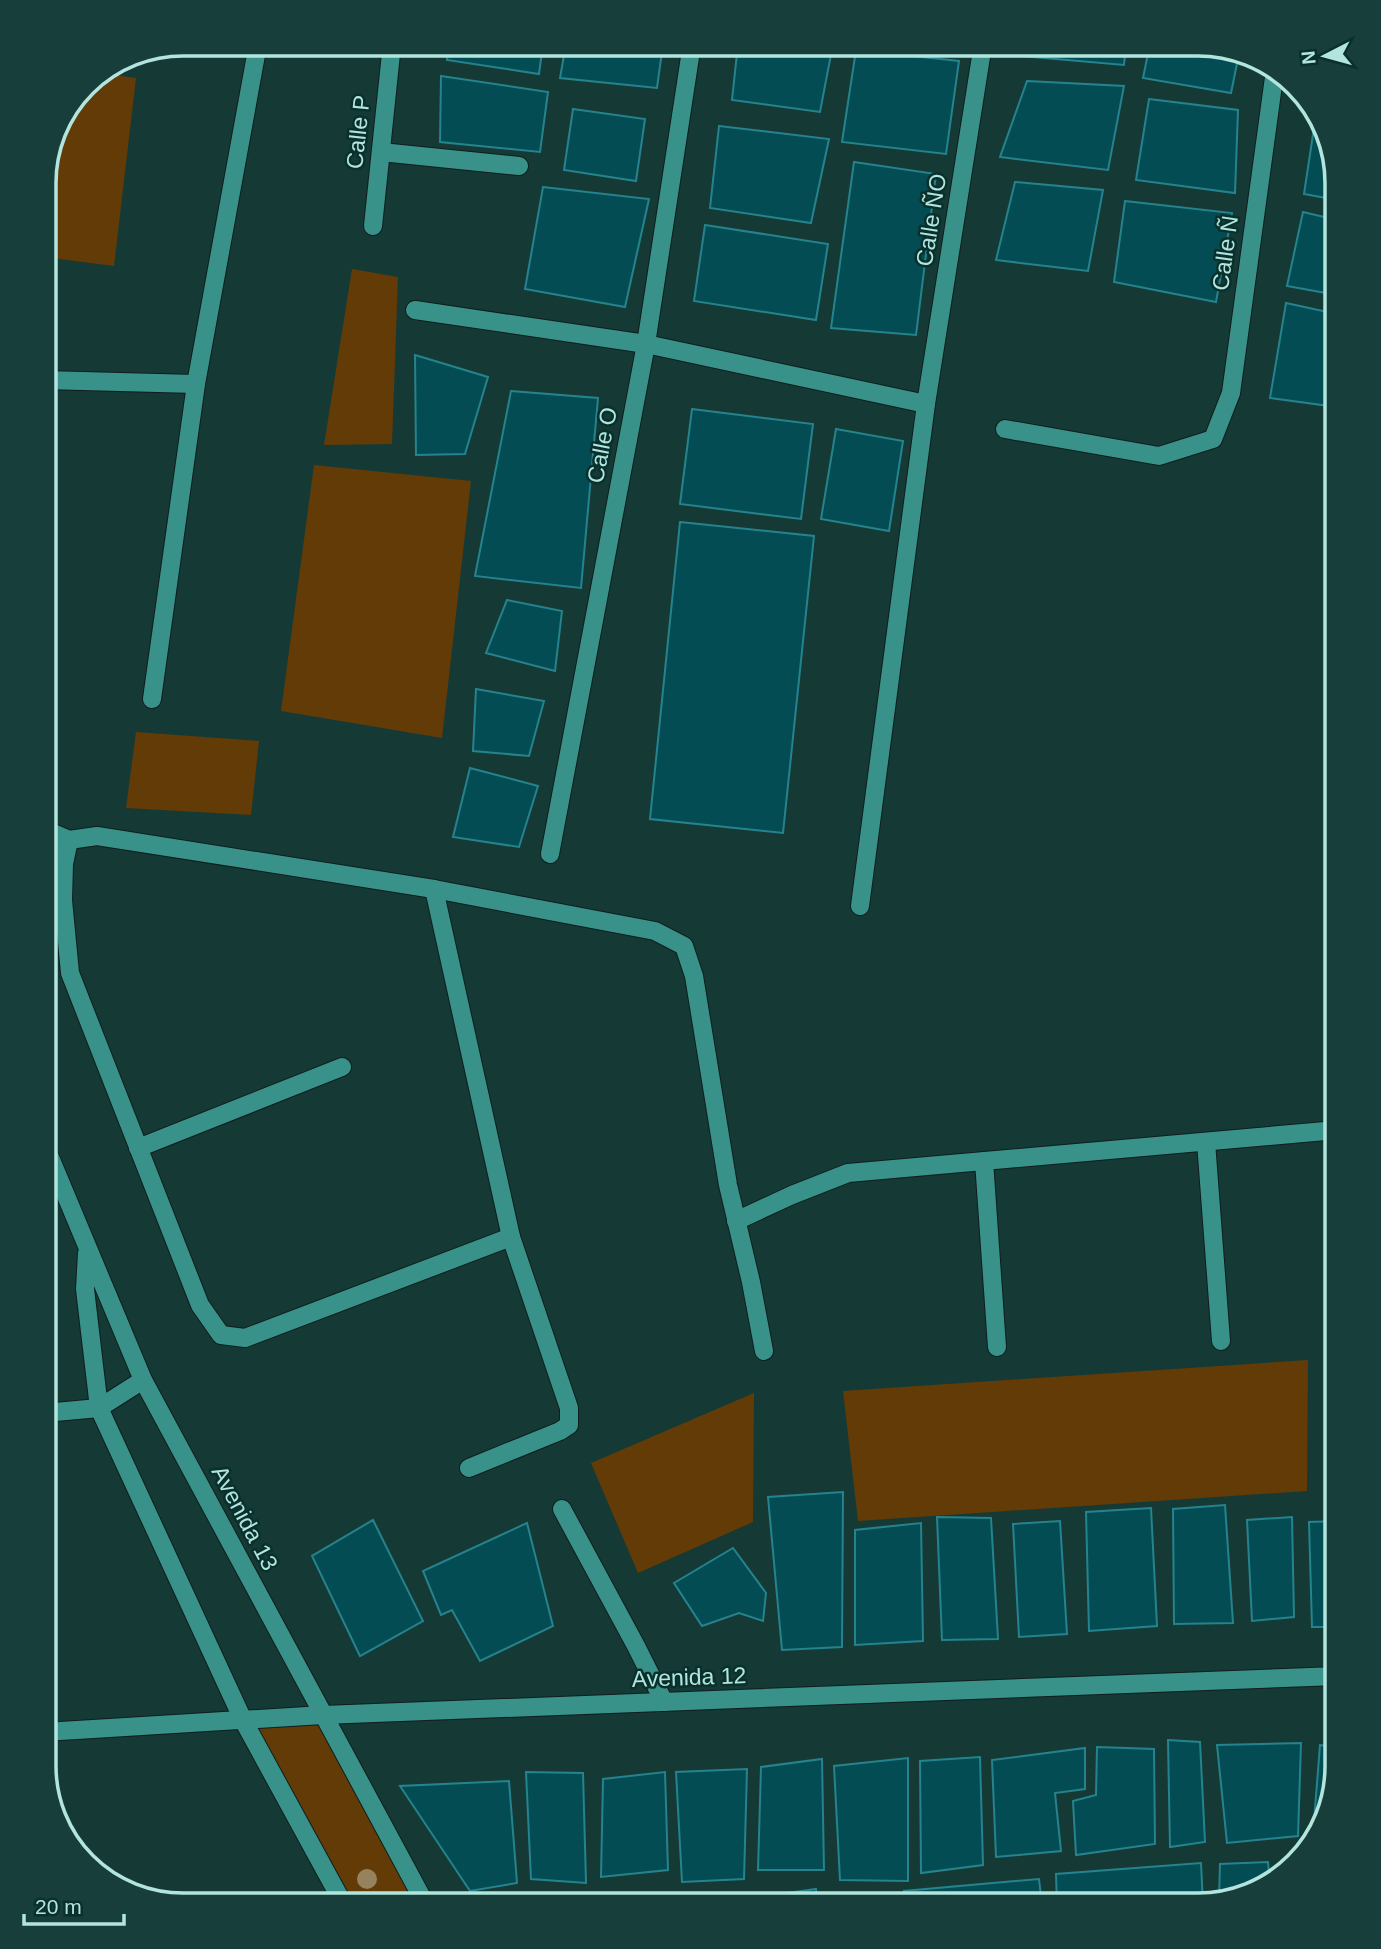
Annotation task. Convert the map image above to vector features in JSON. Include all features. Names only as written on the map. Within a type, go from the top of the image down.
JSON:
[{"type":"street","points":[[152,699],[196,384],[256,56]]},
{"type":"street","name":"Calle P","points":[[373,226],[391,56]]},
{"type":"street","name":"Calle O","points":[[550,854],[646,344],[690,56]]},
{"type":"street","name":"Calle ÑO","points":[[860,905],[926,404],[981,56]]},
{"type":"street","name":"Calle Ñ","points":[[1005,429],[1159,456],[1213,439],[1231,393],[1274,81]]},
{"type":"street","points":[[381,152],[519,166]]},
{"type":"street","points":[[415,310],[646,344],[926,404]]},
{"type":"street","points":[[56,380],[196,384]]},
{"type":"street","points":[[56,834],[69,840]]},
{"type":"street","points":[[56,850],[69,840],[97,836],[434,889],[655,931],[684,946],[694,976],[728,1185],[764,1350]]},
{"type":"street","points":[[69,840],[64,864],[63,900],[70,973],[200,1305],[221,1335],[245,1338],[511,1237]]},
{"type":"street","points":[[434,889],[511,1237],[569,1408],[569,1425],[560,1431],[469,1468]]},
{"type":"street","points":[[138,1148],[342,1067]]},
{"type":"street","points":[[736,1221],[848,1173],[1325,1131]]},
{"type":"street","points":[[1206,1142],[1221,1341]]},
{"type":"street","points":[[984,1161],[996,1347]]},
{"type":"street","name":"Avenida 13","points":[[56,1172],[143,1380],[419,1893]]},
{"type":"street","points":[[87,1246],[85,1289],[99,1408],[243,1720],[337,1893]]},
{"type":"street","points":[[56,1412],[99,1408],[143,1380]]},
{"type":"street","points":[[562,1508],[664,1702]]},
{"type":"street","name":"Avenida 12","points":[[56,1731],[323,1715],[1325,1676]]},
{"type":"shaded area","points":[[115,75],[136,78],[114,266],[56,259],[56,175],[60,150],[77,112],[99,87]]},
{"type":"shaded area","points":[[352,269],[398,277],[392,444],[324,445]]},
{"type":"shaded area","points":[[314,465],[471,481],[442,738],[281,711]]},
{"type":"shaded area","points":[[136,732],[259,741],[251,815],[126,808]]},
{"type":"shaded area","points":[[1308,1360],[1307,1491],[858,1521],[843,1391]]},
{"type":"shaded area","points":[[754,1393],[753,1522],[638,1573],[591,1463]]},
{"type":"shaded area","points":[[319,1721],[411,1893],[343,1893],[251,1725]]},
{"type":"building","points":[[448,56],[541,56],[539,74],[447,60]]},
{"type":"building","points":[[564,56],[661,56],[657,88],[560,78]]},
{"type":"building","points":[[737,56],[831,56],[820,112],[732,100]]},
{"type":"building","points":[[855,56],[912,56],[959,61],[946,154],[842,142]]},
{"type":"building","points":[[1022,56],[1125,56],[1124,65]]},
{"type":"building","points":[[1148,56],[1206,56],[1237,62],[1231,93],[1143,78]]},
{"type":"building","points":[[441,76],[548,92],[540,152],[440,142]]},
{"type":"building","points":[[1027,81],[1124,86],[1108,170],[1000,157]]},
{"type":"building","points":[[1149,99],[1238,110],[1235,193],[1136,180]]},
{"type":"building","points":[[573,109],[645,119],[636,181],[564,170]]},
{"type":"building","points":[[719,126],[829,139],[811,223],[710,208]]},
{"type":"building","points":[[1314,131],[1324,166],[1325,198],[1304,194]]},
{"type":"building","points":[[854,162],[936,174],[916,335],[831,328]]},
{"type":"building","points":[[1015,182],[1103,190],[1088,271],[996,260]]},
{"type":"building","points":[[543,187],[649,199],[625,307],[525,289]]},
{"type":"building","points":[[1125,201],[1232,213],[1216,302],[1114,282]]},
{"type":"building","points":[[1303,212],[1325,217],[1325,293],[1287,286]]},
{"type":"building","points":[[705,225],[828,244],[816,320],[694,301]]},
{"type":"building","points":[[1286,303],[1325,311],[1325,405],[1270,398]]},
{"type":"building","points":[[415,355],[488,377],[465,454],[416,455]]},
{"type":"building","points":[[511,391],[598,398],[581,588],[475,576]]},
{"type":"building","points":[[692,409],[813,424],[801,519],[680,504]]},
{"type":"building","points":[[836,429],[903,441],[889,531],[821,519]]},
{"type":"building","points":[[680,522],[814,536],[783,833],[650,819]]},
{"type":"building","points":[[507,600],[562,611],[555,671],[486,653]]},
{"type":"building","points":[[476,689],[544,701],[529,756],[473,751]]},
{"type":"building","points":[[470,768],[538,786],[519,847],[453,837]]},
{"type":"building","points":[[843,1492],[842,1647],[782,1650],[768,1497]]},
{"type":"building","points":[[1225,1505],[1233,1623],[1174,1624],[1173,1509]]},
{"type":"building","points":[[1151,1508],[1157,1626],[1089,1631],[1086,1512]]},
{"type":"building","points":[[937,1517],[991,1518],[998,1639],[942,1640]]},
{"type":"building","points":[[1292,1517],[1294,1617],[1252,1621],[1247,1520]]},
{"type":"building","points":[[373,1520],[423,1621],[360,1656],[312,1556]]},
{"type":"building","points":[[1060,1521],[1067,1634],[1019,1637],[1013,1524]]},
{"type":"building","points":[[1325,1521],[1325,1627],[1312,1627],[1309,1522]]},
{"type":"building","points":[[527,1523],[553,1626],[480,1661],[452,1610],[441,1615],[423,1571]]},
{"type":"building","points":[[921,1523],[923,1641],[855,1645],[855,1530]]},
{"type":"building","points":[[733,1548],[766,1593],[763,1621],[739,1613],[702,1626],[674,1583]]},
{"type":"building","points":[[1168,1740],[1200,1742],[1205,1842],[1170,1847]]},
{"type":"building","points":[[1301,1743],[1298,1836],[1227,1843],[1217,1745]]},
{"type":"building","points":[[1320,1745],[1325,1746],[1324,1783],[1314,1816]]},
{"type":"building","points":[[1097,1747],[1154,1749],[1155,1844],[1076,1855],[1073,1801],[1096,1795]]},
{"type":"building","points":[[1085,1748],[1085,1789],[1055,1793],[1061,1851],[996,1857],[992,1760]]},
{"type":"building","points":[[980,1757],[983,1865],[921,1873],[920,1761]]},
{"type":"building","points":[[908,1758],[908,1881],[840,1880],[834,1766]]},
{"type":"building","points":[[822,1759],[824,1870],[758,1870],[761,1767]]},
{"type":"building","points":[[747,1769],[744,1879],[682,1882],[676,1772]]},
{"type":"building","points":[[526,1772],[583,1773],[586,1883],[531,1879]]},
{"type":"building","points":[[665,1772],[668,1870],[601,1877],[603,1779]]},
{"type":"building","points":[[509,1781],[517,1883],[470,1891],[400,1786]]},
{"type":"building","points":[[1268,1862],[1269,1871],[1247,1883],[1219,1891],[1220,1864]]},
{"type":"building","points":[[1201,1863],[1202,1893],[1057,1893],[1056,1874]]},
{"type":"building","points":[[1039,1879],[1041,1893],[904,1893]]},
{"type":"building","points":[[816,1889],[816,1893],[788,1893]]}]
